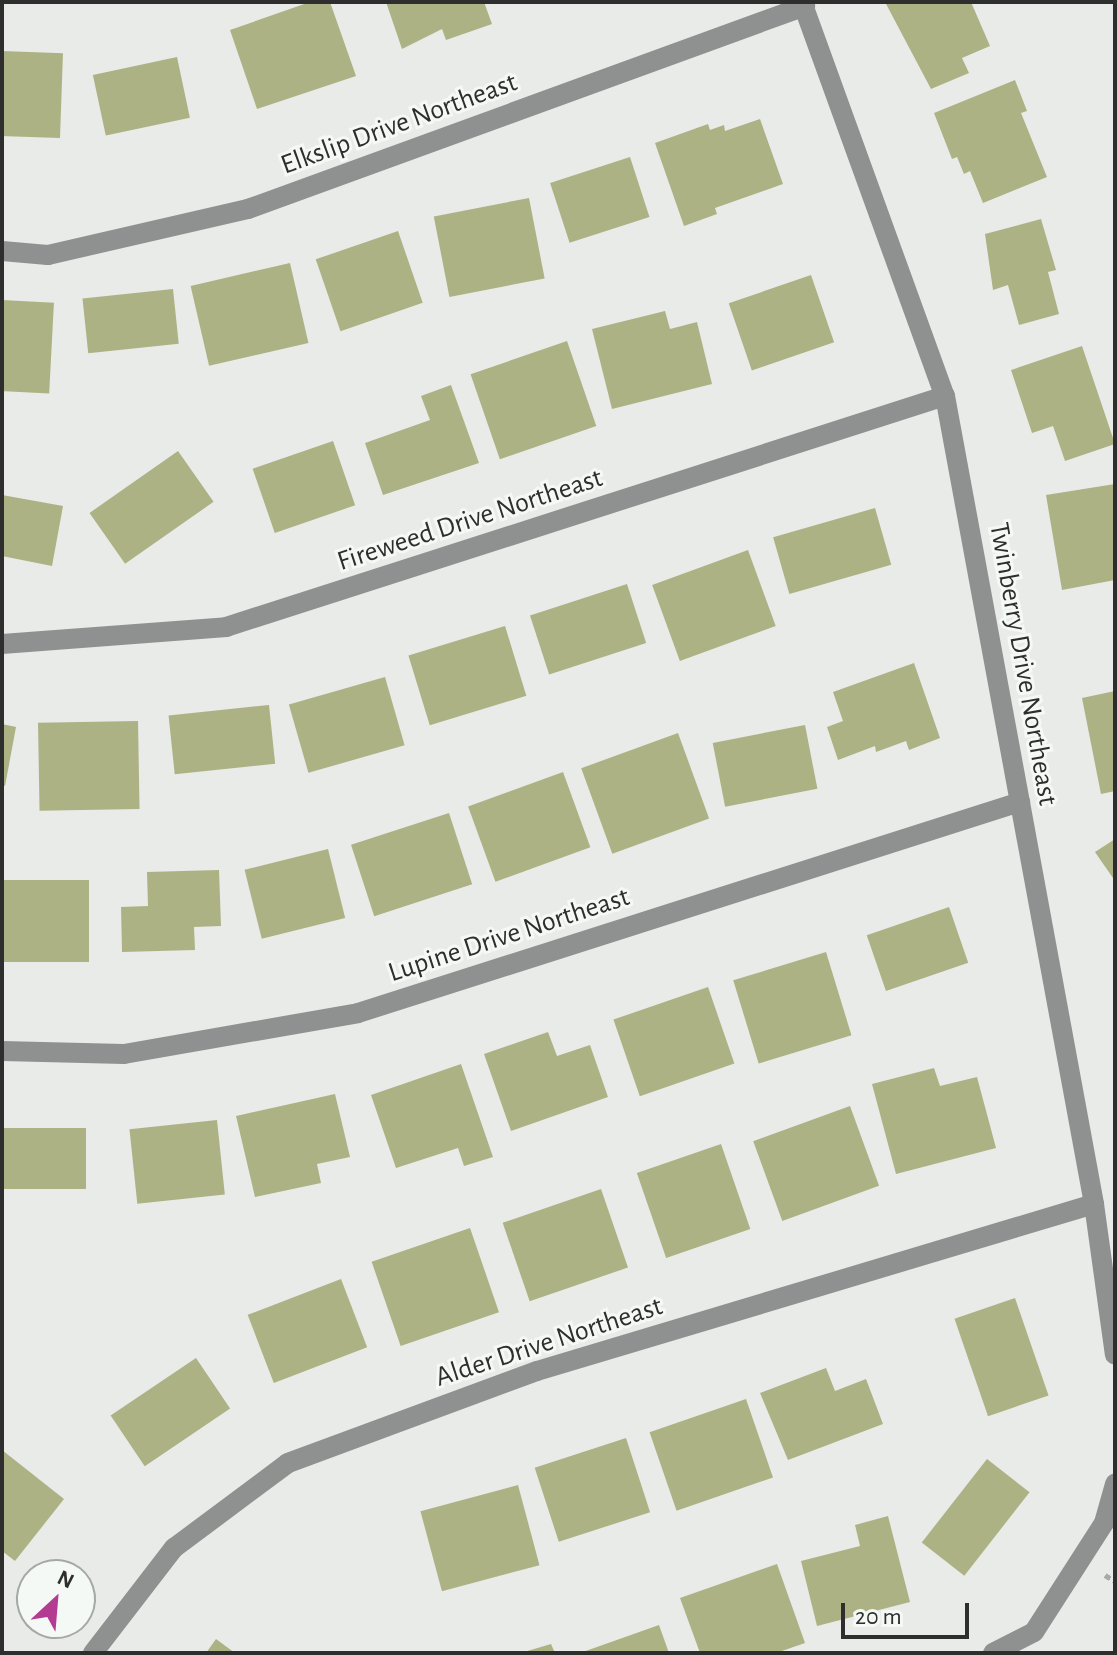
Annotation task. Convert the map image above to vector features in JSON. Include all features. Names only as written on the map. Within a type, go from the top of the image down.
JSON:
[{"type":"street","name":"Elkslip Drive Northeast","points":[[2,251],[48,255],[248,209],[804,4]]},
{"type":"street","name":"Twinberry Drive Northeast","points":[[804,4],[945,396],[1094,1204],[1115,1355]]},
{"type":"street","name":"Fireweed Drive Northeast","points":[[2,644],[226,627],[945,396]]},
{"type":"street","name":"Lupine Drive Northeast","points":[[2,1051],[124,1054],[358,1013],[1020,802]]},
{"type":"street","name":"Alder Drive Northeast","points":[[93,1653],[174,1548],[288,1463],[537,1371],[1094,1204]]},
{"type":"street","points":[[993,1653],[1034,1632],[1104,1523],[1115,1484]]},
{"type":"building","points":[[310,2],[330,2],[356,76],[257,109],[230,30]]},
{"type":"building","points":[[386,2],[484,2],[492,24],[446,40],[442,29],[402,49]]},
{"type":"building","points":[[885,2],[971,2],[990,46],[962,58],[969,73],[931,89]]},
{"type":"building","points":[[2,51],[63,53],[60,138],[2,136]]},
{"type":"building","points":[[177,57],[190,118],[106,136],[93,75]]},
{"type":"building","points":[[1015,80],[1027,111],[1021,113],[1047,177],[983,203],[970,171],[964,174],[957,157],[952,159],[934,113]]},
{"type":"building","points":[[760,119],[783,184],[715,208],[717,214],[684,226],[655,143],[708,124],[710,130],[724,125],[725,131]]},
{"type":"building","points":[[630,157],[649,217],[570,243],[550,183]]},
{"type":"building","points":[[529,198],[545,278],[449,297],[434,217]]},
{"type":"building","points":[[1041,219],[1056,270],[1048,272],[1059,314],[1019,325],[1008,285],[993,290],[985,234]]},
{"type":"building","points":[[398,231],[423,303],[340,331],[316,259]]},
{"type":"building","points":[[290,263],[308,343],[209,366],[191,286]]},
{"type":"building","points":[[811,275],[834,342],[752,370],[729,303]]},
{"type":"building","points":[[173,289],[179,344],[88,353],[82,299]]},
{"type":"building","points":[[2,300],[54,303],[49,394],[2,391]]},
{"type":"building","points":[[665,311],[670,329],[697,322],[712,384],[612,409],[592,329]]},
{"type":"building","points":[[567,341],[596,426],[500,459],[471,374]]},
{"type":"building","points":[[1082,346],[1115,444],[1065,461],[1053,426],[1032,433],[1011,370]]},
{"type":"building","points":[[451,385],[479,463],[383,495],[365,443],[430,420],[421,396]]},
{"type":"building","points":[[333,441],[355,505],[275,533],[253,469]]},
{"type":"building","points":[[178,451],[214,502],[125,564],[90,513]]},
{"type":"building","points":[[1115,484],[1115,580],[1062,590],[1046,495]]},
{"type":"building","points":[[2,495],[63,506],[52,566],[2,556]]},
{"type":"building","points":[[875,508],[891,565],[789,594],[773,537]]},
{"type":"building","points":[[748,550],[776,626],[680,661],[652,585]]},
{"type":"building","points":[[627,584],[646,643],[549,674],[530,616]]},
{"type":"building","points":[[505,626],[526,696],[430,725],[408,656]]},
{"type":"building","points":[[914,663],[940,738],[909,750],[906,741],[876,752],[875,746],[838,760],[827,727],[843,721],[833,692]]},
{"type":"building","points":[[385,677],[405,745],[308,773],[289,705]]},
{"type":"building","points":[[1115,691],[1115,791],[1101,794],[1082,698]]},
{"type":"building","points":[[269,705],[275,764],[175,774],[169,716]]},
{"type":"building","points":[[138,721],[140,809],[40,811],[38,723]]},
{"type":"building","points":[[2,724],[16,727],[5,786],[2,785]]},
{"type":"building","points":[[805,725],[817,789],[725,807],[713,743]]},
{"type":"building","points":[[678,733],[709,819],[612,854],[581,768]]},
{"type":"building","points":[[563,772],[590,847],[495,882],[468,807]]},
{"type":"building","points":[[449,813],[472,884],[374,916],[351,845]]},
{"type":"building","points":[[1115,839],[1115,881],[1095,852]]},
{"type":"building","points":[[328,849],[345,918],[262,939],[245,870]]},
{"type":"building","points":[[219,870],[221,926],[194,927],[195,950],[122,952],[121,907],[148,906],[147,872]]},
{"type":"building","points":[[2,880],[89,880],[89,962],[2,962]]},
{"type":"building","points":[[949,907],[968,963],[886,991],[867,935]]},
{"type":"building","points":[[826,952],[851,1035],[759,1064],[733,980]]},
{"type":"building","points":[[708,987],[734,1064],[640,1096],[613,1020]]},
{"type":"building","points":[[548,1032],[557,1056],[590,1045],[608,1097],[511,1131],[484,1054]]},
{"type":"building","points":[[461,1064],[493,1157],[464,1166],[458,1148],[396,1168],[371,1095]]},
{"type":"building","points":[[934,1068],[940,1086],[977,1077],[996,1148],[896,1174],[872,1084]]},
{"type":"building","points":[[335,1094],[350,1157],[317,1164],[321,1183],[255,1197],[236,1116]]},
{"type":"building","points":[[850,1106],[879,1186],[782,1221],[753,1141]]},
{"type":"building","points":[[217,1120],[225,1195],[137,1204],[129,1129]]},
{"type":"building","points":[[2,1128],[86,1128],[86,1189],[2,1189]]},
{"type":"building","points":[[721,1144],[750,1229],[666,1258],[637,1173]]},
{"type":"building","points":[[601,1189],[628,1267],[530,1301],[503,1223]]},
{"type":"building","points":[[470,1228],[499,1312],[401,1346],[372,1262]]},
{"type":"building","points":[[341,1279],[367,1347],[274,1383],[248,1315]]},
{"type":"building","points":[[1015,1298],[1049,1395],[988,1416],[954,1319]]},
{"type":"building","points":[[196,1358],[230,1409],[145,1466],[111,1416]]},
{"type":"building","points":[[826,1368],[835,1391],[866,1379],[883,1424],[788,1460],[760,1393]]},
{"type":"building","points":[[746,1399],[773,1477],[677,1511],[650,1432]]},
{"type":"building","points":[[626,1438],[650,1512],[559,1542],[535,1468]]},
{"type":"building","points":[[2,1450],[64,1499],[15,1561],[2,1551]]},
{"type":"building","points":[[987,1459],[1030,1492],[964,1576],[922,1543]]},
{"type":"building","points":[[518,1485],[539,1565],[442,1591],[420,1511]]},
{"type":"building","points":[[888,1516],[910,1602],[817,1626],[801,1561],[860,1546],[855,1525]]},
{"type":"building","points":[[777,1564],[805,1643],[776,1653],[700,1653],[680,1598]]},
{"type":"building","points":[[659,1625],[669,1653],[580,1653]]},
{"type":"building","points":[[216,1639],[235,1653],[206,1653]]},
{"type":"building","points":[[551,1644],[555,1653],[524,1652]]}]
